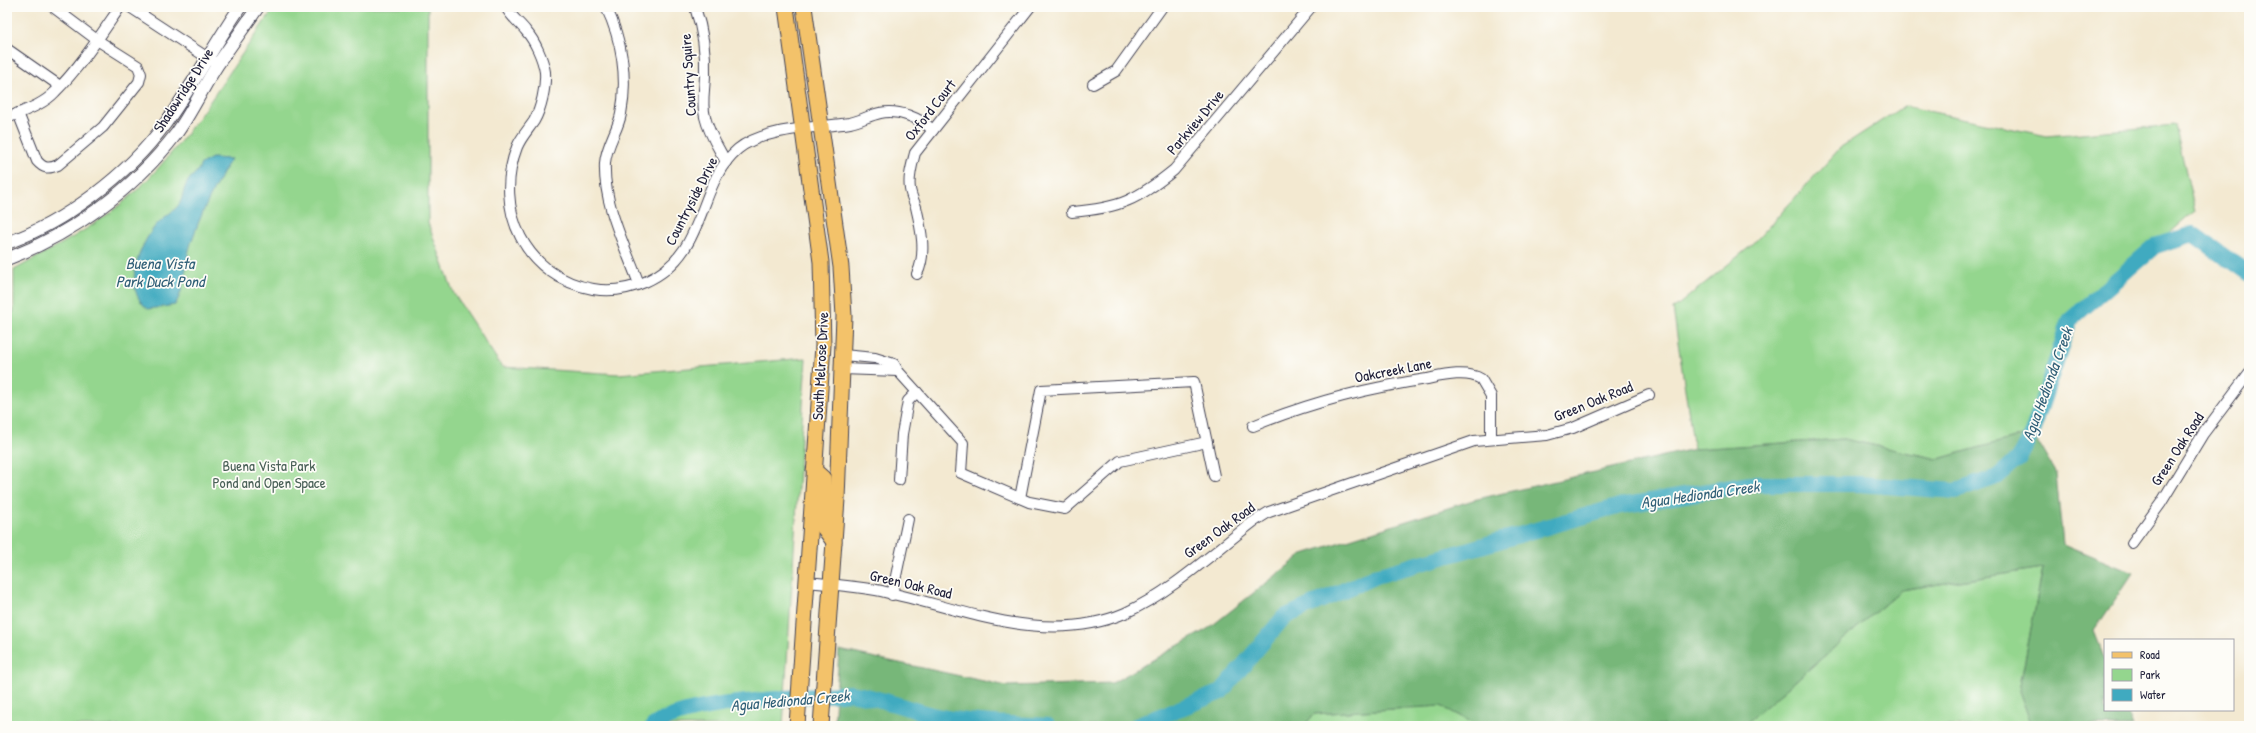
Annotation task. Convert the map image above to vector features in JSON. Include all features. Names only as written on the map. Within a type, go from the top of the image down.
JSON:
[{"type":"main road","name":"South Melrose Drive","points":[[786,7],[821,262],[823,304],[823,345],[797,726]]},
{"type":"main road","name":"South Melrose Drive","points":[[804,7],[841,267],[844,316],[834,542],[821,726]]},
{"type":"main road","points":[[814,470],[820,474],[824,483],[824,528],[834,542]]},
{"type":"street","points":[[18,113],[37,162],[42,166],[50,168],[58,165],[103,127],[140,82],[141,74],[138,66],[97,40],[53,7]]},
{"type":"street","points":[[7,118],[41,102],[55,92],[81,63],[120,7]]},
{"type":"street","points":[[130,7],[218,65]]},
{"type":"street","name":"Shadowridge Drive","points":[[7,243],[52,223],[110,182],[142,151],[164,125],[240,7]]},
{"type":"street","name":"Shadowridge Drive","points":[[7,259],[32,249],[60,235],[119,192],[152,161],[176,134],[218,65],[258,7]]},
{"type":"street","name":"Countryside Drive","points":[[506,7],[510,14],[527,32],[540,56],[545,73],[542,95],[534,121],[523,134],[516,148],[509,181],[509,205],[526,248],[550,273],[565,282],[593,290],[611,290],[639,284],[654,278],[676,262],[692,239],[720,171],[726,162],[739,149],[748,143],[768,136],[852,122],[881,113],[904,114],[923,122],[933,130]]},
{"type":"street","points":[[606,7],[615,24],[623,58],[624,76],[621,114],[605,161],[606,192],[639,284]]},
{"type":"street","name":"Country Squire","points":[[694,7],[703,41],[705,75],[703,95],[704,116],[712,139],[726,162]]},
{"type":"street","name":"Oxford Court","points":[[917,274],[922,263],[922,250],[916,207],[910,191],[909,176],[915,153],[1030,7]]},
{"type":"street","points":[[1093,84],[1116,72],[1162,7]]},
{"type":"street","name":"Parkview Drive","points":[[1072,212],[1105,209],[1128,201],[1151,189],[1174,170],[1311,7]]},
{"type":"street","points":[[7,49],[60,86]]},
{"type":"street","points":[[842,362],[898,371],[963,443],[961,474],[1030,502],[1065,509],[1120,461],[1207,442]]},
{"type":"street","name":"Green Oak Road","points":[[2132,543],[2161,503],[2203,434],[2249,373]]},
{"type":"street","name":"Oakcreek Lane","points":[[1253,426],[1325,400],[1381,386],[1468,374],[1481,379],[1491,396],[1491,439]]},
{"type":"street","points":[[1020,498],[1041,390],[1194,382],[1214,476]]},
{"type":"street","points":[[899,480],[902,434],[908,401],[917,392]]},
{"type":"street","name":"Green Oak Road","points":[[806,582],[876,590],[1008,623],[1039,627],[1079,625],[1108,619],[1153,599],[1253,522],[1269,512],[1474,441],[1547,435],[1573,428],[1649,395]]},
{"type":"street","points":[[892,595],[908,519]]},
{"type":"green space","name":"Buena Vista Park Pond and Open Space","points":[[275,7],[428,7],[428,223],[454,294],[502,367],[619,374],[806,358],[783,726],[7,726],[7,313],[14,312],[14,270],[79,234],[124,202],[138,189],[158,168],[194,124]]},
{"type":"green space","points":[[1904,106],[2047,136],[2175,125],[2195,211],[2070,320],[2032,433],[1938,459],[1844,439],[1694,449],[1673,309],[1752,245],[1841,147]]},
{"type":"green space","points":[[2032,433],[2056,474],[2063,544],[2133,573],[2094,631],[2104,656],[2104,711],[2126,711],[2133,726],[2032,726],[2019,691],[2043,568],[1901,590],[1743,726],[1479,726],[1441,706],[1314,714],[1304,726],[834,726],[839,650],[1007,686],[1112,683],[1209,628],[1303,554],[1473,500],[1694,449],[1844,439],[1938,459]]},
{"type":"green space","points":[[2043,568],[2019,691],[2032,726],[1743,726],[1901,590]]},
{"type":"green space","points":[[1441,706],[1479,726],[1304,726],[1314,714]]},
{"type":"water","name":"Buena Vista Park Duck Pond","points":[[212,158],[231,159],[219,179],[199,221],[189,251],[182,290],[175,305],[148,309],[140,300],[135,290],[134,279],[139,255],[144,243],[157,224],[180,204],[186,185],[201,164]]},
{"type":"waterway","name":"Agua Hedionda Creek","points":[[1136,726],[1221,692],[1284,617],[1376,576],[1620,506],[1750,484],[1859,484],[1956,491],[1997,477],[2019,458],[2032,433],[2070,320],[2155,246],[2193,234],[2249,274]]},
{"type":"waterway","name":"Agua Hedionda Creek","points":[[653,726],[670,717],[718,705],[850,693],[871,697],[945,718],[989,723],[1048,726]]}]
